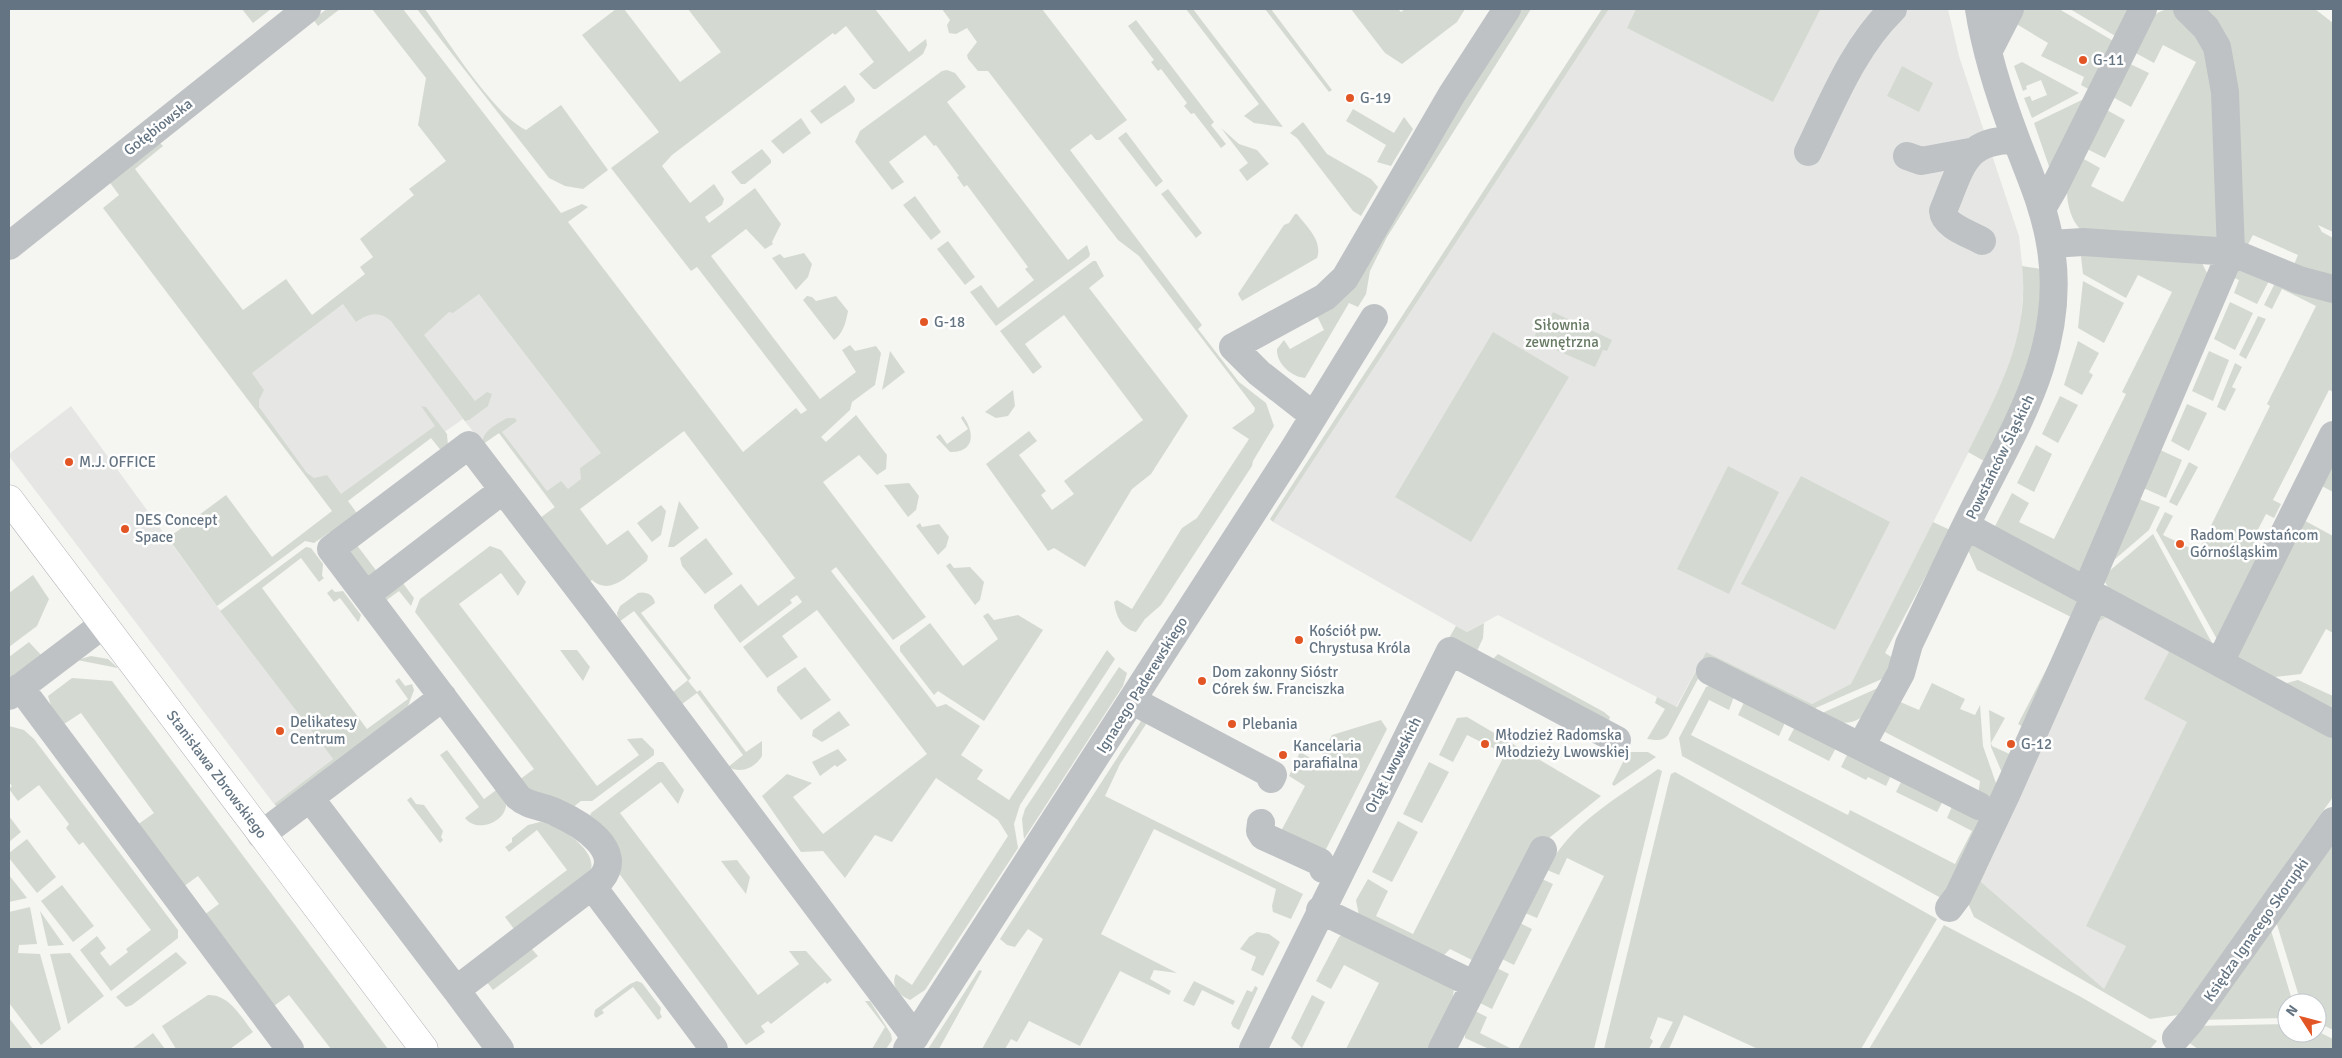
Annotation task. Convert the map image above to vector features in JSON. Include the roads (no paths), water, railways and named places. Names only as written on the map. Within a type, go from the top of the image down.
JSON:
[{"type":"main road","name":"Stanisława Zbrowskiego","points":[[9,499],[424,1049]]},
{"type":"street","name":"Gołębiowska","points":[[9,246],[307,9]]},
{"type":"street","points":[[1314,416],[1259,373],[1233,347],[1325,297],[1345,278],[1452,94],[1507,9]]},
{"type":"street","points":[[1808,152],[1855,58],[1874,30],[1894,9]]},
{"type":"street","name":"Powstańców Śląskich","points":[[1861,746],[1901,673],[1909,644],[1966,526],[2029,404],[2044,360],[2052,325],[2054,295],[2051,244],[2042,207],[2016,140],[1988,52],[1979,9]]},
{"type":"street","points":[[1988,52],[2010,9]]},
{"type":"street","points":[[2042,207],[2054,188],[2143,9]]},
{"type":"street","points":[[1949,908],[1958,896],[2006,795],[2231,252],[2225,92],[2219,56],[2217,47],[2206,28],[2187,9]]},
{"type":"street","points":[[1907,156],[1921,161],[1970,152],[1979,146],[1996,140],[2016,140]]},
{"type":"street","points":[[1970,152],[1943,211],[1949,223],[1982,241]]},
{"type":"street","points":[[2051,244],[2083,242],[2231,252],[2299,280],[2333,289]]},
{"type":"street","name":"Ignacego Paderewskiego","points":[[911,1043],[1133,701],[1374,318]]},
{"type":"street","points":[[2220,662],[2333,435]]},
{"type":"street","points":[[456,990],[592,886],[606,872],[608,865],[608,857],[601,844],[577,824],[556,812],[526,803],[518,797],[330,549],[469,445],[604,622],[911,1043]]},
{"type":"street","points":[[366,595],[502,490]]},
{"type":"street","points":[[1966,526],[2333,724]]},
{"type":"street","points":[[104,624],[14,691],[290,1049]]},
{"type":"street","name":"Orląt Lwowskich","points":[[1253,1049],[1320,910],[1450,651],[1617,740]]},
{"type":"street","points":[[1710,671],[1979,806]]},
{"type":"street","points":[[261,835],[443,697]]},
{"type":"street","points":[[1133,701],[1273,775],[1271,779]]},
{"type":"street","points":[[310,798],[500,1049]]},
{"type":"street","name":"Księdza Ignacego Skorupki","points":[[2176,1038],[2195,1015],[2333,821]]},
{"type":"street","points":[[1261,824],[1260,831],[1263,836],[1320,862],[1323,868]]},
{"type":"street","points":[[1442,1049],[1473,984],[1543,850]]},
{"type":"street","points":[[592,886],[714,1049]]},
{"type":"street","points":[[1320,910],[1473,984]]},
{"type":"place","name":"G-11","points":[[2083,60]]},
{"type":"place","name":"G-19","points":[[1350,98]]},
{"type":"place","name":"G-18","points":[[924,322]]},
{"type":"place","name":"M.J. OFFICE","points":[[69,462]]},
{"type":"place","name":"DES Concept Space","points":[[125,529]]},
{"type":"place","name":"Radom Powstańcom Górnośląskim","points":[[2180,544]]},
{"type":"place","name":"Kościół pw. Chrystusa Króla","points":[[1299,640]]},
{"type":"place","name":"Dom zakonny Sióstr Córek św. Franciszka","points":[[1202,681]]},
{"type":"place","name":"Plebania","points":[[1232,724]]},
{"type":"place","name":"Delikatesy Centrum","points":[[280,731]]},
{"type":"place","name":"Młodzież Radomska Młodzieży Lwowskiej","points":[[1485,744]]},
{"type":"place","name":"G-12","points":[[2011,744]]},
{"type":"place","name":"Kancelaria parafialna","points":[[1283,755]]},
{"type":"park label","name":"Siłownia zewnętrzna","points":[[1562,334]]}]
